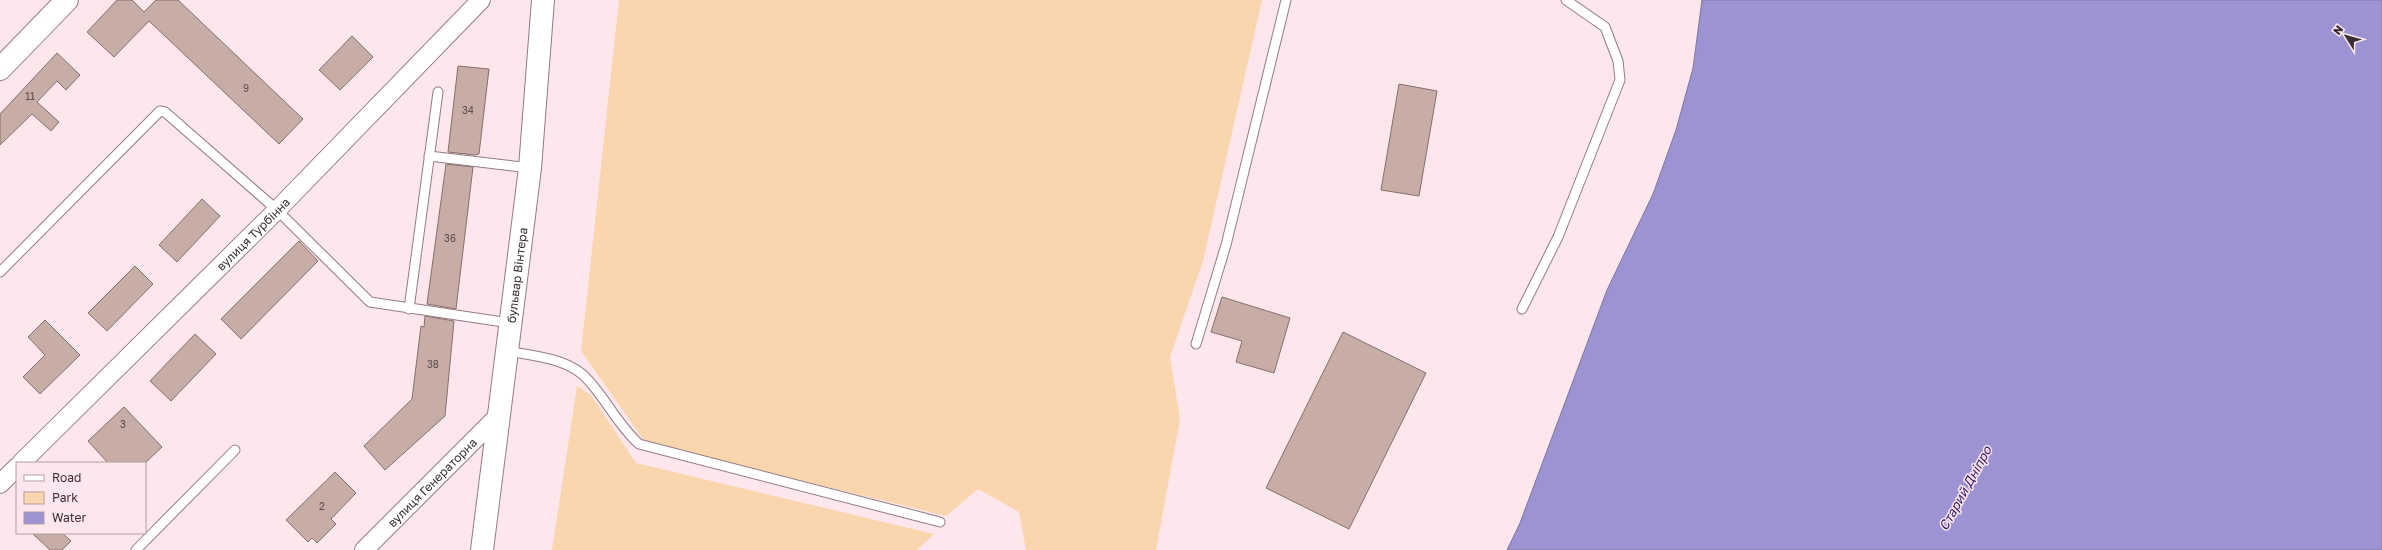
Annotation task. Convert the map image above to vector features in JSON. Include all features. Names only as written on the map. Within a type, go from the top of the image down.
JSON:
[{"type":"street","points":[[0,68],[67,0]]},
{"type":"street","name":"вулиця Турбінна","points":[[22,462],[277,210],[481,0]]},
{"type":"street","name":"бульвар Вінтера","points":[[482,550],[530,168],[543,0]]},
{"type":"street","name":"вулиця Генераторна","points":[[364,550],[500,414]]},
{"type":"street","points":[[0,484],[16,468]]},
{"type":"lane","points":[[1196,344],[1226,245],[1286,0]]},
{"type":"lane","points":[[1522,309],[1558,237],[1620,80],[1618,61],[1605,27],[1566,0]]},
{"type":"lane","points":[[409,309],[438,92]]},
{"type":"lane","points":[[0,272],[160,111],[165,112],[277,210],[370,302],[510,323]]},
{"type":"lane","points":[[429,156],[530,168]]},
{"type":"lane","points":[[507,351],[542,357],[572,367],[588,380],[630,436],[639,444],[940,522]]},
{"type":"lane","points":[[136,550],[235,450]]},
{"type":"green space","points":[[619,0],[1262,0],[1203,261],[1170,357],[1180,419],[1156,550],[1026,550],[1019,512],[978,489],[946,516],[645,442],[581,351]]},
{"type":"green space","points":[[577,386],[591,395],[636,463],[934,534],[917,550],[552,550]]},
{"type":"water","name":"Старий Дніпро","points":[[1702,0],[2382,0],[2382,550],[1507,550],[1520,523],[1607,290],[1653,194],[1676,130],[1693,68]]},
{"type":"building","points":[[117,0],[132,0],[144,12],[156,0],[178,0],[303,119],[279,144],[149,21],[114,57],[87,32]]},
{"type":"building","points":[[352,36],[373,57],[340,90],[319,70]]},
{"type":"building","points":[[57,53],[80,75],[66,90],[57,81],[37,102],[59,122],[51,131],[32,114],[0,145],[0,114]]},
{"type":"building","points":[[458,66],[489,69],[479,154],[475,155],[448,152]]},
{"type":"building","points":[[1399,84],[1437,91],[1419,196],[1381,190]]},
{"type":"building","points":[[446,164],[473,167],[456,309],[427,304]]},
{"type":"building","points":[[202,199],[220,216],[177,262],[159,245]]},
{"type":"building","points":[[299,241],[318,261],[241,339],[221,319]]},
{"type":"building","points":[[135,266],[153,284],[107,331],[88,313]]},
{"type":"building","points":[[1222,297],[1290,318],[1274,373],[1236,362],[1242,341],[1211,332]]},
{"type":"building","points":[[425,316],[454,321],[445,416],[385,470],[364,446],[412,399],[421,326],[424,327]]},
{"type":"building","points":[[45,320],[80,355],[40,394],[23,377],[45,355],[28,337]]},
{"type":"building","points":[[1343,332],[1426,373],[1349,529],[1266,488]]},
{"type":"building","points":[[195,334],[216,354],[171,401],[150,381]]},
{"type":"building","points":[[124,407],[162,447],[146,462],[107,462],[88,441]]},
{"type":"building","points":[[335,472],[356,493],[331,519],[336,524],[317,543],[312,538],[308,542],[286,520]]},
{"type":"building","points":[[33,534],[63,534],[71,541],[62,550],[50,550]]}]
